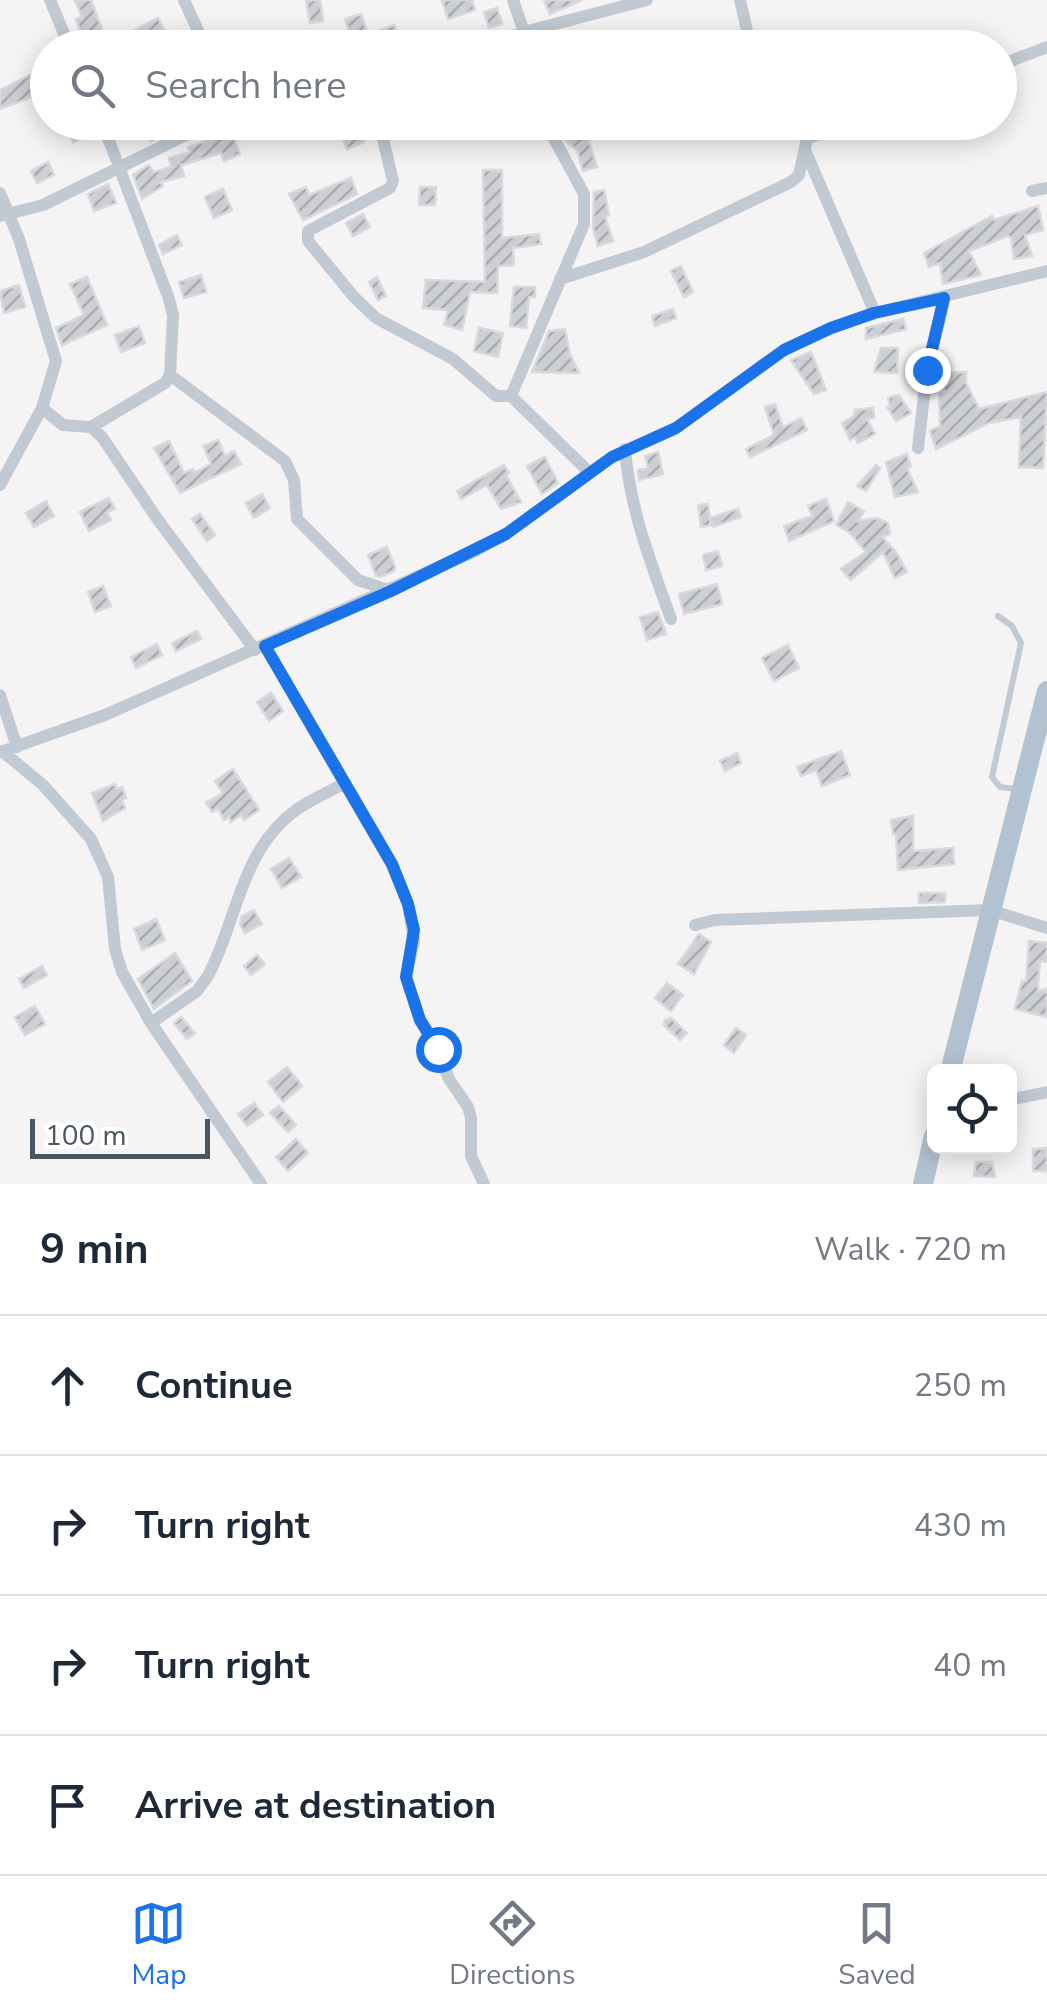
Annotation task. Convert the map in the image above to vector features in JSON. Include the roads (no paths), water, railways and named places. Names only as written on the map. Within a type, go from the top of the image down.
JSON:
[{"type":"main road","points":[[952,1064],[1022,790],[1041,738],[1047,692]]},
{"type":"main road","points":[[923,1184],[930,1154]]},
{"type":"street","points":[[50,0],[62,30]]},
{"type":"street","points":[[184,0],[198,30]]},
{"type":"street","points":[[513,0],[515,30]]},
{"type":"street","points":[[545,30],[642,0]]},
{"type":"street","points":[[740,0],[746,30]]},
{"type":"street","points":[[1017,58],[1047,47]]},
{"type":"street","points":[[91,428],[156,390],[170,375],[170,299],[110,140]]},
{"type":"street","points":[[5,215],[44,205],[173,140]]},
{"type":"street","points":[[383,140],[393,181],[390,188],[308,231],[308,241],[376,318],[453,358],[496,396],[510,396],[589,472]]},
{"type":"street","points":[[510,396],[584,224],[584,194],[555,140]]},
{"type":"street","points":[[560,280],[644,252],[791,182],[799,175],[807,140]]},
{"type":"street","points":[[804,148],[874,313]]},
{"type":"street","points":[[1032,191],[1047,188]]},
{"type":"street","points":[[0,194],[56,361],[42,408],[0,484]]},
{"type":"street","points":[[1,751],[105,715],[391,591],[506,534],[624,449],[676,428],[784,350],[831,328],[874,313],[1047,271]]},
{"type":"street","points":[[918,448],[927,370],[944,298]]},
{"type":"street","points":[[170,375],[285,461],[294,480],[297,519],[358,580],[391,591]]},
{"type":"street","points":[[42,408],[63,424],[91,428],[102,437],[158,520],[260,648],[392,864],[408,904],[414,941],[406,977],[420,1020],[438,1049],[448,1079],[468,1107],[471,1156],[484,1184]]},
{"type":"street","points":[[624,449],[628,492],[637,526],[672,620]]},
{"type":"street","points":[[0,695],[18,747]]},
{"type":"street","points":[[1,751],[70,813],[91,839],[108,877],[118,961],[152,1023],[261,1184]]},
{"type":"street","points":[[152,1023],[197,990],[208,976],[248,868],[260,848],[297,809],[344,783]]},
{"type":"street","points":[[695,926],[714,920],[990,910],[1047,928]]},
{"type":"street","points":[[1017,1098],[1047,1092]]},
{"type":"lane","points":[[998,616],[1012,626],[1020,642],[992,777],[1000,786],[1022,790]]}]
